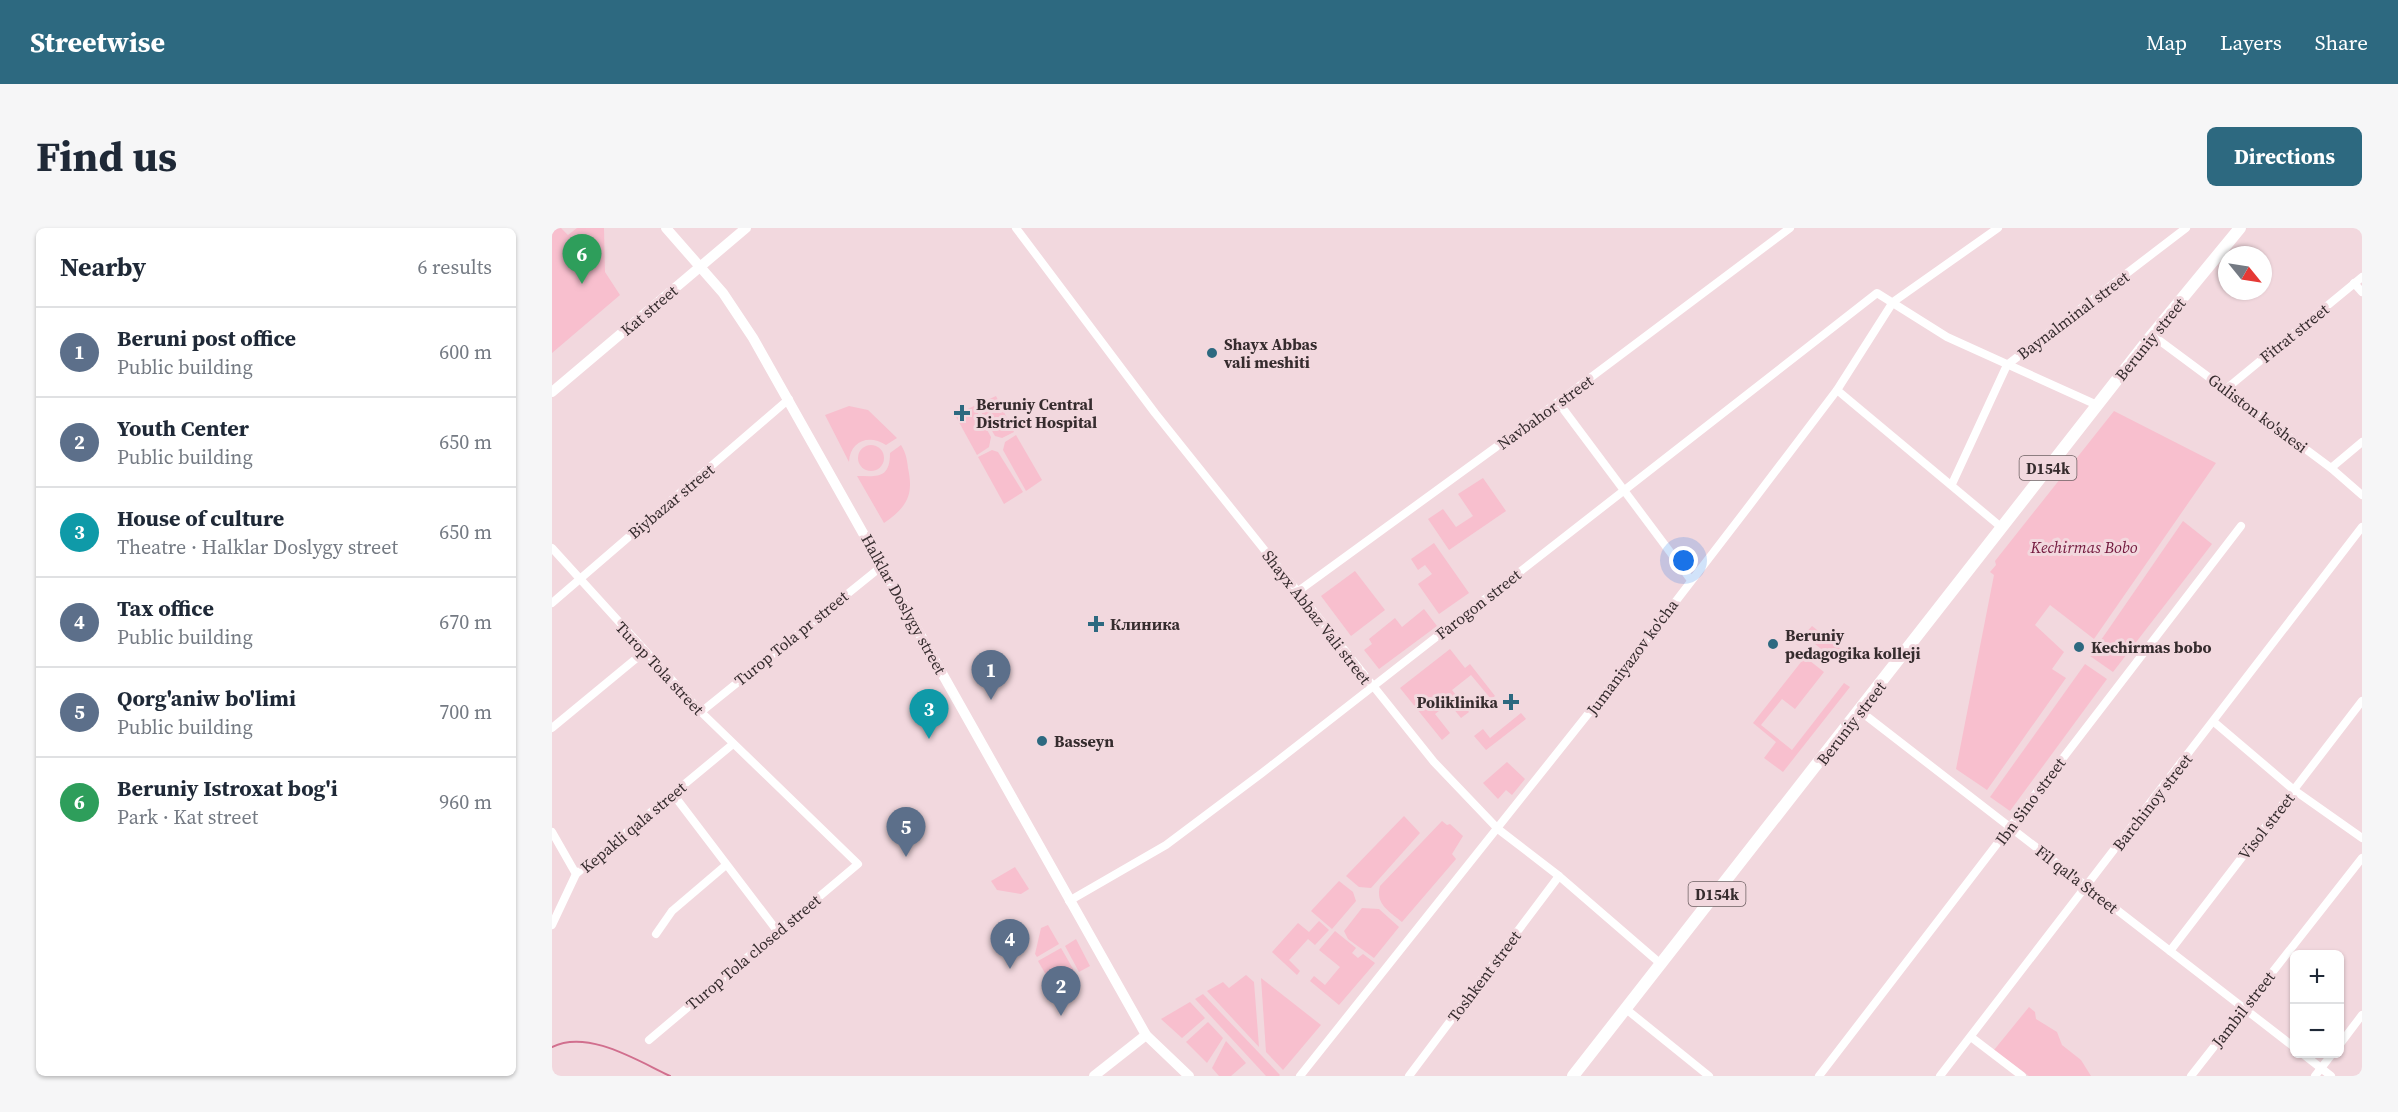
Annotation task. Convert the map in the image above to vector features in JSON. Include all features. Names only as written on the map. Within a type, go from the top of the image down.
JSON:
[{"type":"main road","name":"Beruniy street","points":[[1573,1076],[1662,965],[2152,334],[2240,228]]},
{"type":"street","name":"Halklar Doslygy street","points":[[666,228],[702,267],[753,338],[1146,1035],[1190,1076]]},
{"type":"street","name":"Kat street","points":[[552,392],[747,228]]},
{"type":"street","name":"Shayx Abbaz Vali street","points":[[1016,228],[1155,413],[1434,762],[1498,829],[1559,876],[1662,965]]},
{"type":"street","name":"Navbahor street","points":[[1297,592],[1558,402],[1790,228]]},
{"type":"street","name":"Jumaniyazov ko'cha","points":[[1300,1076],[1498,829],[1837,390],[1893,302],[1998,228]]},
{"type":"street","name":"Baynalminal street","points":[[1952,484],[2007,365],[2186,228]]},
{"type":"street","name":"Fitrat street","points":[[2226,389],[2362,277]]},
{"type":"street","points":[[2354,283],[2362,292]]},
{"type":"street","name":"Farogon street","points":[[1069,901],[1166,845],[1877,293],[1893,302]]},
{"type":"street","points":[[1893,302],[1947,337],[2097,405]]},
{"type":"street","name":"Guliston ko'shesi","points":[[2152,334],[2331,468],[2362,495]]},
{"type":"street","points":[[1837,390],[2001,527]]},
{"type":"street","name":"Biybazar street","points":[[552,603],[789,399]]},
{"type":"street","points":[[1558,402],[1691,580]]},
{"type":"street","points":[[2331,468],[2362,442]]},
{"type":"street","name":"Ibn Sino street","points":[[1819,1076],[2241,526]]},
{"type":"street","name":"Barchinoy street","points":[[1940,1076],[2362,527]]},
{"type":"street","name":"Turop Tola street","points":[[552,548],[644,652],[701,712],[858,864]]},
{"type":"street","name":"Turop Tola pr street","points":[[701,712],[882,566]]},
{"type":"street","points":[[552,728],[644,652]]},
{"type":"street","name":"Visol street","points":[[2170,951],[2362,700]]},
{"type":"street","name":"Fil qal'a Street","points":[[1860,711],[2290,1043]]},
{"type":"street","points":[[2214,722],[2294,789],[2362,838]]},
{"type":"street","name":"Kepakli qala street","points":[[552,925],[576,874],[733,744]]},
{"type":"street","points":[[673,794],[778,932]]},
{"type":"street","points":[[552,832],[576,874]]},
{"type":"street","name":"Jambil street","points":[[2191,1076],[2362,858]]},
{"type":"street","name":"Turop Tola closed street","points":[[649,1040],[858,864]]},
{"type":"street","points":[[656,934],[672,911],[726,865]]},
{"type":"street","name":"Toshkent street","points":[[1408,1076],[1559,876]]},
{"type":"street","points":[[1626,1009],[1708,1076]]},
{"type":"street","points":[[2344,1039],[2362,1015]]},
{"type":"street","points":[[1094,1076],[1146,1035]]},
{"type":"street","points":[[1971,1038],[2022,1076]]},
{"type":"street","points":[[2309,1058],[2331,1076]]},
{"type":"street","points":[[2314,1076],[2328,1058]]},
{"type":"green space","points":[[552,228],[561,228],[568,235],[577,228],[604,228],[605,272],[620,295],[552,353]]},
{"type":"green space","points":[[996,396],[1014,432],[1002,438],[995,436],[977,405]]},
{"type":"green space","points":[[849,406],[868,410],[897,438],[886,445],[873,440],[862,441],[853,449],[849,462],[825,415]]},
{"type":"green space","points":[[974,406],[991,437],[989,447],[977,455],[955,415]]},
{"type":"green space","name":"Kechirmas Bobo","points":[[2114,411],[2216,463],[2094,639],[2050,605],[2035,625],[2064,652],[2052,669],[2066,678],[1987,790],[1956,769],[1994,575],[1990,572],[1996,565],[1995,561]]},
{"type":"green space","points":[[1016,435],[1042,480],[1026,491],[1003,450],[1005,442]]},
{"type":"green space","points":[[871,445],[881,448],[884,458],[881,468],[871,471],[861,468],[858,458],[861,448]]},
{"type":"green space","points":[[901,445],[910,477],[909,493],[903,506],[884,523],[857,476],[881,475],[888,468],[890,453]]},
{"type":"green space","points":[[992,450],[998,452],[1023,492],[1004,504],[978,457]]},
{"type":"green space","points":[[1483,478],[1506,511],[1449,550],[1428,519],[1443,509],[1456,527],[1473,516],[1458,494]]},
{"type":"green space","points":[[2183,521],[2212,544],[2113,672],[2090,656]]},
{"type":"green space","points":[[1434,543],[1469,593],[1439,614],[1418,584],[1432,574],[1425,565],[1418,570],[1411,559]]},
{"type":"green space","points":[[1355,571],[1385,610],[1351,636],[1321,596]]},
{"type":"green space","points":[[1424,609],[1437,626],[1379,669],[1364,650],[1372,644],[1369,639],[1395,618],[1402,627]]},
{"type":"green space","points":[[1812,626],[1850,656],[1842,666],[1804,635]]},
{"type":"green space","points":[[1450,649],[1465,668],[1470,664],[1495,696],[1491,699],[1471,675],[1452,690],[1469,712],[1461,718],[1449,703],[1435,714],[1450,733],[1442,740],[1400,688]]},
{"type":"green space","points":[[1805,657],[1824,672],[1795,709],[1782,699],[1761,725],[1792,750],[1844,683],[1850,687],[1783,772],[1764,758],[1776,742],[1753,723]]},
{"type":"green space","points":[[2085,664],[2107,679],[2010,811],[1990,797]]},
{"type":"green space","points":[[1521,713],[1526,719],[1486,750],[1474,736],[1483,729],[1490,738]]},
{"type":"green space","points":[[1507,762],[1525,779],[1512,795],[1506,790],[1498,799],[1483,783]]},
{"type":"green space","points":[[1404,816],[1420,833],[1371,888],[1359,887],[1346,876]]},
{"type":"green space","points":[[1442,821],[1447,825],[1450,824],[1463,836],[1452,854],[1456,859],[1402,922],[1381,902],[1380,886]]},
{"type":"green space","points":[[1015,867],[1029,889],[1021,894],[997,890],[991,881]]},
{"type":"green space","points":[[1339,881],[1353,892],[1356,901],[1332,929],[1311,911]]},
{"type":"green space","points":[[1362,908],[1379,909],[1399,927],[1374,958],[1348,939],[1344,931]]},
{"type":"green space","points":[[1319,921],[1329,930],[1315,945],[1308,939],[1289,960],[1300,971],[1297,975],[1272,952],[1298,923],[1309,932]]},
{"type":"green space","points":[[1048,925],[1059,944],[1037,957],[1035,954],[1041,928]]},
{"type":"green space","points":[[1335,931],[1356,948],[1352,953],[1358,958],[1363,954],[1375,963],[1339,1005],[1310,981],[1314,976],[1325,985],[1340,967],[1319,950]]},
{"type":"green space","points":[[1076,939],[1090,966],[1079,972],[1065,946]]},
{"type":"green space","points":[[1061,948],[1076,974],[1053,987],[1038,961]]},
{"type":"green space","points":[[1246,975],[1254,982],[1259,1047],[1207,991],[1223,982],[1229,988]]},
{"type":"green space","points":[[1261,978],[1321,1025],[1283,1070],[1266,1052]]},
{"type":"green space","points":[[1203,994],[1279,1076],[1266,1076],[1195,999]]},
{"type":"green space","points":[[1190,1002],[1205,1018],[1182,1038],[1161,1019]]},
{"type":"green space","points":[[2029,1007],[2035,1012],[2036,1019],[2057,1032],[2062,1045],[2081,1060],[2091,1076],[2029,1076],[1994,1050]]},
{"type":"green space","points":[[1208,1022],[1223,1038],[1207,1063],[1186,1042]]},
{"type":"green space","points":[[1226,1041],[1246,1063],[1231,1076],[1219,1076],[1212,1068]]},
{"type":"waterway","points":[[552,1047],[566,1042],[597,1044],[628,1055],[670,1076]]},
{"type":"place","name":"Beruniy Istroxat bog'i","points":[[582,284]]},
{"type":"place","name":"Shayx Abbas vali meshiti","points":[[1212,353]]},
{"type":"place","name":"Beruniy Central District Hospital","points":[[962,413]]},
{"type":"place","name":"Клиника","points":[[1096,624]]},
{"type":"place","name":"Beruniy pedagogika kolleji","points":[[1773,644]]},
{"type":"place","name":"Kechirmas bobo","points":[[2079,647]]},
{"type":"place","name":"Beruni post office","points":[[991,700]]},
{"type":"place","name":"Poliklinika","points":[[1511,702]]},
{"type":"place","name":"House of culture","points":[[929,739]]},
{"type":"place","name":"Basseyn","points":[[1042,741]]},
{"type":"place","name":"Qorg'aniw bo'limi","points":[[906,857]]},
{"type":"place","name":"Tax office","points":[[1010,969]]},
{"type":"place","name":"Youth Center","points":[[1061,1016]]}]
